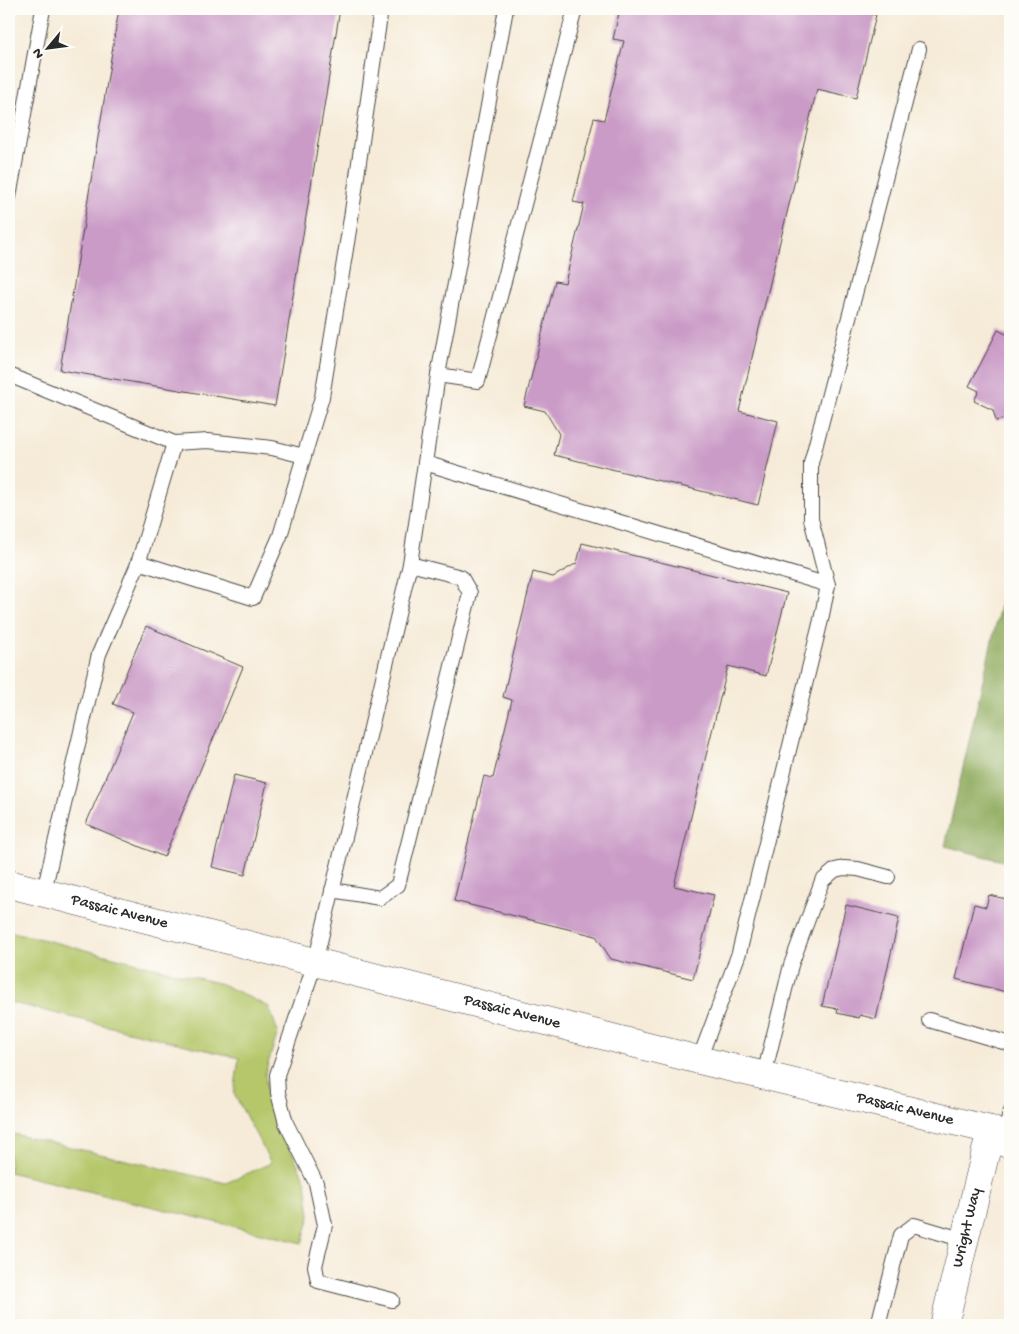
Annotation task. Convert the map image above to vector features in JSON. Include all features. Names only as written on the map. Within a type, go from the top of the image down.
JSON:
[{"type":"main road","name":"Passaic Avenue","points":[[9,884],[44,891],[316,963],[699,1060],[1004,1132]]},
{"type":"main road","name":"Wright Way","points":[[944,1325],[964,1240],[1004,1132]]},
{"type":"lane","points":[[9,197],[43,9]]},
{"type":"lane","points":[[138,562],[253,598],[280,536],[322,398],[352,218],[381,9]]},
{"type":"lane","points":[[392,1300],[318,1281],[315,1266],[325,1225],[316,1183],[286,1123],[278,1093],[277,1074],[316,963],[410,564],[438,375],[506,9]]},
{"type":"lane","points":[[438,375],[478,381],[575,9]]},
{"type":"lane","points":[[699,1060],[739,953],[822,620],[828,585],[811,519],[811,463],[919,49]]},
{"type":"lane","points":[[9,375],[174,443],[208,441],[272,448],[304,456]]},
{"type":"lane","points":[[44,891],[99,654],[138,562],[174,443]]},
{"type":"lane","points":[[425,463],[828,585]]},
{"type":"lane","points":[[332,890],[380,898],[398,885],[470,593],[462,577],[410,564]]},
{"type":"lane","points":[[764,1075],[791,965],[822,881],[835,870],[844,868],[858,869],[888,877]]},
{"type":"lane","points":[[929,1020],[1010,1044]]},
{"type":"lane","points":[[878,1325],[902,1235],[914,1225],[964,1240]]},
{"type":"green space","points":[[1010,562],[1010,863],[945,846]]},
{"type":"green space","points":[[9,931],[222,984],[269,1007],[278,1032],[265,1073],[268,1101],[306,1182],[310,1217],[302,1243],[9,1172],[9,1133],[226,1183],[271,1163],[234,1094],[239,1058],[9,1002]]},
{"type":"building","points":[[119,9],[340,9],[275,406],[60,370]]},
{"type":"building","points":[[620,9],[851,9],[876,15],[856,98],[817,89],[739,411],[778,421],[758,505],[554,455],[559,434],[545,411],[524,406],[555,281],[565,283],[584,204],[573,202],[594,118],[604,120],[624,41],[613,39]]},
{"type":"building","points":[[998,330],[1008,335],[1010,330],[1010,423],[1008,418],[996,421],[993,410],[974,401],[979,391],[969,386]]},
{"type":"building","points":[[582,543],[787,593],[766,676],[728,666],[674,886],[714,895],[693,979],[611,959],[596,936],[454,901],[484,776],[493,778],[512,700],[503,697],[533,572],[553,577],[577,563]]},
{"type":"building","points":[[146,626],[243,667],[164,857],[86,824],[133,712],[113,704]]},
{"type":"building","points":[[234,775],[267,783],[245,875],[212,867]]},
{"type":"building","points":[[989,895],[1010,900],[1010,993],[956,979],[974,904],[986,907]]},
{"type":"building","points":[[846,905],[899,918],[876,1019],[860,1015],[859,1018],[837,1013],[838,1009],[822,1006]]}]
